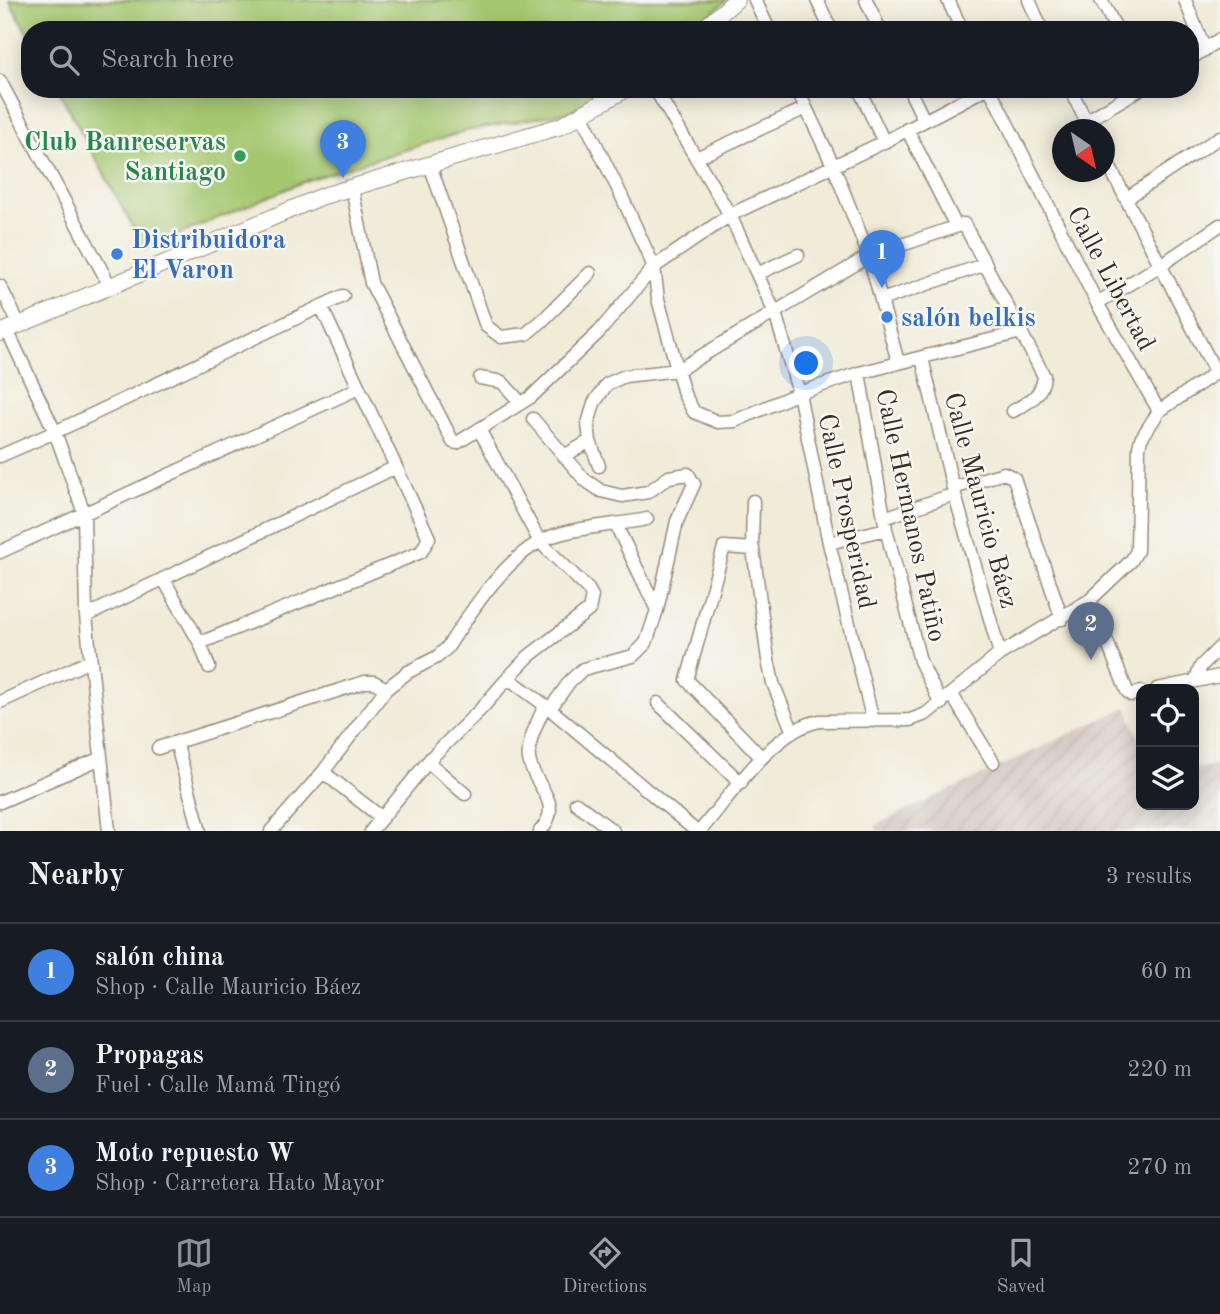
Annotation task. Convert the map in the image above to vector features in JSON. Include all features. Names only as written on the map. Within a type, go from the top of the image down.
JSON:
[{"type":"street","points":[[712,21],[736,0]]},
{"type":"street","points":[[755,0],[765,21]]},
{"type":"street","points":[[817,0],[827,21]]},
{"type":"street","points":[[866,0],[876,21]]},
{"type":"street","points":[[948,0],[958,21]]},
{"type":"street","points":[[1029,0],[1037,21]]},
{"type":"street","points":[[1101,0],[1112,21]]},
{"type":"street","points":[[1185,0],[1193,21]]},
{"type":"street","points":[[1199,35],[1205,50]]},
{"type":"street","points":[[1199,54],[1220,39]]},
{"type":"street","points":[[0,81],[110,286]]},
{"type":"street","points":[[9,329],[312,201],[561,126],[610,98]]},
{"type":"street","name":"Calle Prosperidad","points":[[660,98],[730,215],[775,313],[799,393],[829,542],[873,721]]},
{"type":"street","points":[[801,98],[833,165],[869,256],[898,362]]},
{"type":"street","points":[[863,98],[884,142]]},
{"type":"street","points":[[913,98],[924,120]]},
{"type":"street","points":[[352,188],[371,283],[453,442],[457,443],[531,397],[599,332],[654,267],[730,215],[969,98]]},
{"type":"street","name":"Calle Libertad","points":[[993,98],[1097,303],[1159,411]]},
{"type":"street","points":[[1074,98],[1085,119]]},
{"type":"street","points":[[1097,119],[1127,98]]},
{"type":"street","points":[[696,158],[806,108]]},
{"type":"street","points":[[581,114],[654,267],[658,299],[684,394],[694,412],[718,422],[734,421],[799,393],[859,373],[1021,332]]},
{"type":"street","points":[[907,129],[986,264],[1044,376],[1043,386],[1036,398],[1013,411]]},
{"type":"street","points":[[1126,198],[1220,137]]},
{"type":"street","points":[[430,165],[486,326],[501,337],[526,334],[590,273]]},
{"type":"street","points":[[508,678],[698,831],[762,758],[792,730],[820,721],[910,720],[941,704],[1000,654],[1090,600],[1131,561],[1137,551],[1139,447],[1146,430],[1159,411],[1218,372],[1115,177]]},
{"type":"street","points":[[599,466],[590,441],[588,424],[594,403],[607,384],[625,376],[678,370],[869,256],[961,225]]},
{"type":"street","points":[[1097,303],[1161,265],[1220,225]]},
{"type":"street","points":[[757,274],[798,255]]},
{"type":"street","points":[[881,300],[986,264]]},
{"type":"street","points":[[0,286],[9,329],[55,432],[84,513],[86,616],[109,831]]},
{"type":"street","points":[[0,456],[343,296]]},
{"type":"street","points":[[200,643],[421,552],[429,538],[321,306]]},
{"type":"street","name":"Calle Mauricio Báez","points":[[922,358],[954,491],[1000,654]]},
{"type":"street","name":"Calle Hermanos Patiño","points":[[859,373],[885,523],[920,660],[941,704]]},
{"type":"street","points":[[480,378],[502,382],[521,403]]},
{"type":"street","points":[[0,552],[359,387]]},
{"type":"street","points":[[533,419],[585,480],[601,491],[622,496],[648,492],[669,477],[688,474],[694,484],[677,521],[657,610],[646,642],[633,656],[583,669],[547,707],[529,748],[529,761],[550,803],[548,818],[540,831]]},
{"type":"street","points":[[372,831],[428,762],[529,656],[583,616],[592,603],[588,589],[540,542],[479,429]]},
{"type":"street","points":[[564,456],[590,441]]},
{"type":"street","points":[[86,616],[396,467]]},
{"type":"street","points":[[829,542],[885,523],[954,491],[1004,472],[1014,478],[1062,619]]},
{"type":"street","points":[[753,501],[752,548],[768,660],[773,683],[792,730]]},
{"type":"street","points":[[271,831],[323,772],[386,689],[408,672],[442,653],[500,576],[540,542],[558,535],[646,520]]},
{"type":"street","points":[[616,525],[657,610]]},
{"type":"street","points":[[752,548],[722,548],[686,677],[762,758]]},
{"type":"street","points":[[164,580],[200,643],[209,667]]},
{"type":"street","points":[[1090,600],[1127,691],[1131,695],[1136,694]]},
{"type":"street","points":[[1195,681],[1199,669],[1220,647]]},
{"type":"street","points":[[0,702],[90,661]]},
{"type":"street","points":[[1181,684],[1220,676]]},
{"type":"street","points":[[159,748],[365,682],[374,682],[386,689]]},
{"type":"street","points":[[952,695],[993,762]]},
{"type":"street","points":[[658,703],[741,783]]},
{"type":"street","points":[[176,742],[200,831]]},
{"type":"street","points":[[0,803],[101,758]]},
{"type":"street","points":[[428,762],[466,794]]},
{"type":"street","points":[[323,772],[382,818]]},
{"type":"street","points":[[576,803],[612,831]]},
{"type":"shaded area","points":[[1127,707],[1136,730],[1136,810],[1199,810],[1199,768],[1220,764],[1220,831],[877,831],[875,825]]},
{"type":"green space","points":[[9,0],[727,0],[702,21],[21,22]]},
{"type":"green space","name":"Club Banreservas Santiago","points":[[63,98],[594,98],[568,112],[466,131],[308,180],[145,249]]},
{"type":"place","name":"Club Banreservas Santiago","points":[[240,156]]},
{"type":"place","name":"Moto repuesto W","points":[[343,178]]},
{"type":"place","name":"Distribuidora El Varon","points":[[117,254]]},
{"type":"place","name":"salón china","points":[[882,288]]},
{"type":"place","name":"salón belkis","points":[[887,317]]},
{"type":"place","name":"Propagas","points":[[1091,660]]}]
